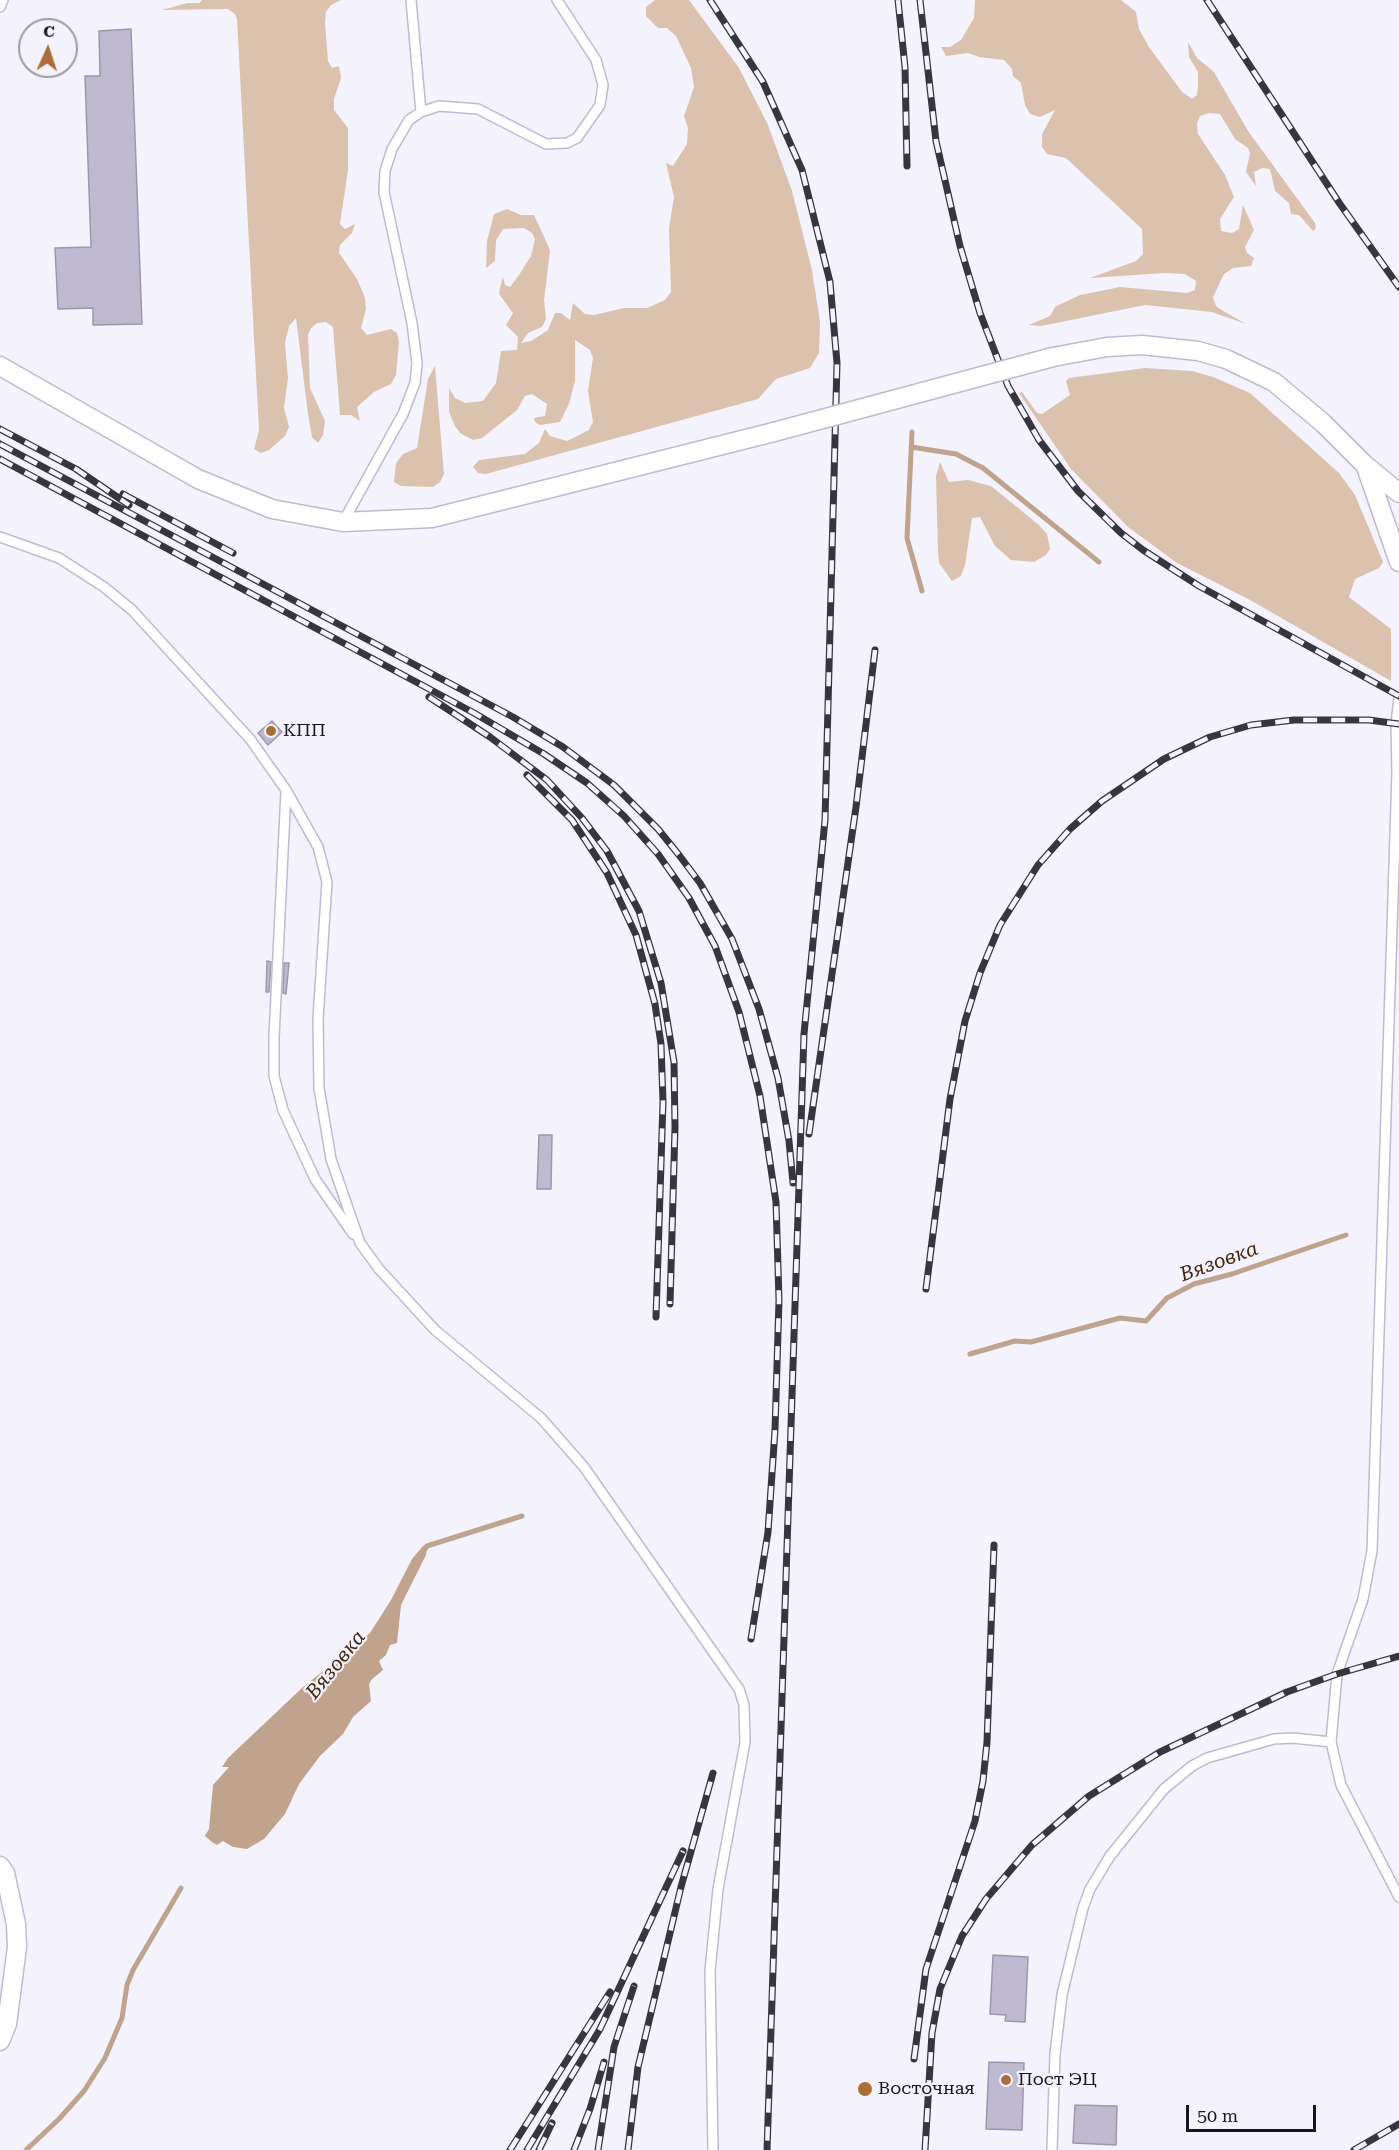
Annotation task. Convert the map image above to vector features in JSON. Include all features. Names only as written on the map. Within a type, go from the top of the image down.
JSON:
[{"type":"street","points":[[0,366],[198,479],[272,509],[344,522],[432,518],[774,432],[1053,357],[1107,347],[1142,345],[1198,351],[1226,359],[1274,382],[1323,423],[1365,465],[1399,493]]},
{"type":"street","points":[[1365,465],[1399,562]]},
{"type":"street","points":[[0,1866],[5,1873],[16,1923],[17,1947],[7,2024],[0,2041]]},
{"type":"lane","points":[[0,7],[3,0]]},
{"type":"lane","points":[[411,0],[421,112]]},
{"type":"lane","points":[[344,522],[403,414],[415,383],[417,363],[412,323],[384,192],[385,171],[392,149],[400,131],[421,112],[439,106],[478,109],[546,144],[567,143],[577,138],[600,105],[603,85],[596,60],[557,0]]},
{"type":"lane","points":[[0,537],[59,558],[104,587],[132,610],[250,739],[286,790],[318,847],[327,882],[318,1019],[319,1088],[331,1159],[360,1243]]},
{"type":"lane","points":[[1399,699],[1396,723],[1398,773],[1372,1551],[1363,1599],[1337,1674],[1331,1742],[1341,1785],[1399,1897]]},
{"type":"lane","points":[[286,790],[273,1060],[283,1110],[315,1179],[385,1277],[435,1330],[541,1418],[584,1467],[739,1689],[746,1720],[744,1753],[718,1889],[710,1971],[713,2150]]},
{"type":"lane","points":[[1052,2150],[1055,2054],[1062,1995],[1083,1908],[1090,1889],[1110,1856],[1164,1789],[1192,1766],[1207,1758],[1274,1739],[1293,1738],[1331,1742]]},
{"type":"shaded area","points":[[202,0],[341,0],[331,5],[326,12],[325,23],[328,61],[332,68],[339,66],[341,78],[334,99],[334,110],[348,128],[348,170],[340,224],[345,229],[355,224],[352,233],[340,245],[339,253],[357,279],[365,298],[366,309],[361,328],[367,335],[391,329],[397,333],[399,342],[396,375],[391,384],[374,392],[357,407],[360,421],[351,415],[340,415],[333,327],[326,322],[317,323],[311,328],[308,335],[310,388],[325,421],[323,435],[318,443],[312,437],[296,318],[289,326],[285,343],[288,378],[284,408],[289,427],[285,436],[269,450],[261,453],[254,449],[259,430],[237,19],[235,14],[228,9],[162,10],[187,3],[199,3]]},
{"type":"shaded area","points":[[655,0],[689,0],[739,68],[768,125],[792,191],[812,270],[820,322],[819,353],[810,368],[776,379],[758,399],[486,474],[478,473],[473,467],[479,460],[525,454],[539,443],[545,429],[550,436],[567,441],[589,430],[593,422],[588,391],[593,358],[590,350],[575,340],[575,381],[569,404],[560,422],[540,425],[535,422],[534,418],[545,416],[547,404],[532,394],[525,396],[517,410],[482,438],[473,440],[460,433],[455,426],[449,412],[449,388],[455,398],[465,403],[483,401],[496,383],[501,351],[517,350],[518,337],[506,325],[513,313],[499,294],[503,277],[505,285],[510,287],[519,275],[531,256],[535,239],[532,233],[524,228],[503,229],[496,240],[495,261],[486,268],[487,241],[494,214],[507,209],[521,215],[534,215],[550,250],[544,300],[546,319],[542,327],[528,333],[521,343],[531,341],[548,330],[555,313],[561,313],[570,320],[573,303],[585,314],[594,315],[624,308],[647,308],[665,300],[671,292],[669,228],[674,197],[666,163],[673,166],[687,144],[688,128],[684,116],[694,87],[691,68],[676,36],[667,28],[658,28],[646,16],[646,7]]},
{"type":"shaded area","points":[[975,0],[1121,0],[1136,12],[1139,29],[1149,47],[1182,92],[1192,99],[1197,95],[1198,72],[1189,57],[1188,42],[1197,58],[1214,72],[1248,131],[1315,223],[1316,228],[1313,231],[1299,215],[1291,214],[1289,203],[1275,191],[1270,169],[1262,168],[1254,172],[1256,186],[1246,172],[1250,153],[1248,148],[1235,139],[1220,114],[1209,113],[1200,116],[1197,123],[1198,134],[1225,175],[1234,197],[1220,219],[1221,231],[1232,233],[1239,229],[1243,205],[1254,230],[1245,247],[1247,253],[1254,258],[1251,266],[1233,268],[1224,274],[1213,297],[1216,306],[1246,324],[1212,312],[1145,305],[1041,326],[1029,325],[1050,316],[1055,307],[1080,295],[1120,287],[1187,293],[1195,290],[1196,281],[1185,274],[1165,273],[1090,278],[1136,261],[1143,254],[1142,229],[1066,158],[1047,154],[1042,147],[1042,134],[1055,110],[1040,117],[1030,114],[1025,105],[1021,83],[1013,76],[1012,69],[1004,60],[979,57],[968,53],[946,56],[941,47],[950,47],[961,40],[974,18]]},
{"type":"shaded area","points":[[435,366],[444,474],[440,482],[433,487],[401,486],[394,482],[396,463],[403,454],[417,448],[428,379]]},
{"type":"shaded area","points":[[1145,368],[1192,371],[1213,377],[1250,393],[1339,473],[1355,495],[1383,562],[1379,568],[1355,579],[1349,597],[1391,629],[1391,681],[1250,600],[1177,563],[1128,527],[1071,469],[1019,393],[1022,392],[1037,413],[1042,414],[1070,395],[1066,381],[1069,378]]},
{"type":"shaded area","points":[[940,462],[949,482],[968,480],[991,486],[1039,525],[1047,534],[1050,549],[1046,555],[1034,562],[1011,560],[995,546],[980,517],[972,518],[965,565],[961,576],[952,581],[939,563],[936,476]]},
{"type":"water","points":[[423,1546],[427,1546],[426,1555],[401,1605],[397,1643],[390,1645],[386,1655],[379,1661],[383,1670],[371,1680],[369,1685],[371,1701],[353,1717],[343,1734],[320,1756],[299,1784],[285,1814],[264,1839],[247,1849],[233,1847],[223,1841],[217,1845],[212,1842],[205,1836],[209,1829],[213,1785],[229,1767],[222,1767],[228,1758],[302,1688],[370,1633],[391,1600],[412,1559]]},
{"type":"building","points":[[131,29],[142,324],[93,325],[93,308],[58,309],[55,248],[91,247],[85,76],[100,76],[99,31]]},
{"type":"building","name":"КПП","points":[[272,721],[282,732],[268,745],[258,733]]},
{"type":"building","points":[[267,961],[271,962],[269,992],[266,992]]},
{"type":"building","points":[[284,963],[289,963],[286,994],[283,993]]},
{"type":"building","points":[[539,1135],[552,1135],[551,1189],[537,1189]]},
{"type":"building","points":[[993,1955],[1028,1957],[1025,2022],[1005,2021],[1006,2015],[990,2014]]},
{"type":"building","name":"Пост ЭЦ","points":[[989,2062],[1024,2063],[1022,2130],[986,2129]]},
{"type":"building","points":[[1075,2105],[1117,2106],[1116,2145],[1073,2143]]},
{"type":"waterway","points":[[912,432],[907,538],[922,591]]},
{"type":"waterway","points":[[911,447],[956,454],[983,468],[1099,562]]},
{"type":"waterway","name":"Вязовка","points":[[970,1354],[1015,1341],[1031,1342],[1120,1318],[1146,1321],[1167,1298],[1194,1284],[1232,1274],[1346,1235]]},
{"type":"waterway","name":"Вязовка","points":[[423,1552],[427,1546],[522,1516]]},
{"type":"waterway","name":"Вязовка","points":[[26,2150],[59,2119],[84,2091],[105,2058],[122,2018],[127,1985],[133,1970],[181,1888]]},
{"type":"railway","points":[[710,0],[763,82],[802,170],[830,282],[837,363],[825,820],[804,1034],[767,2150]]},
{"type":"railway","points":[[898,0],[905,67],[907,166]]},
{"type":"railway","points":[[920,0],[936,141],[960,246],[980,313],[1008,386],[1039,440],[1078,491],[1121,533],[1143,550],[1199,586],[1399,696]]},
{"type":"railway","points":[[1207,0],[1340,204],[1399,287]]},
{"type":"railway","points":[[0,429],[76,469],[129,505]]},
{"type":"railway","points":[[0,444],[513,717],[563,747],[614,785],[658,829],[679,855],[700,883],[732,939],[759,1009],[778,1078],[789,1141],[793,1183]]},
{"type":"railway","points":[[0,459],[474,713],[544,754],[587,783],[624,816],[658,854],[689,898],[715,946],[739,1012],[760,1096],[776,1202],[779,1300],[775,1430],[768,1532],[751,1639]]},
{"type":"railway","points":[[123,494],[233,553]]},
{"type":"railway","points":[[809,1134],[856,807],[875,650]]},
{"type":"railway","points":[[429,697],[490,737],[547,780],[582,818],[607,851],[639,911],[661,983],[674,1062],[675,1127],[670,1304]]},
{"type":"railway","points":[[926,1289],[950,1099],[965,1021],[980,973],[1000,925],[1038,865],[1070,829],[1102,801],[1164,759],[1210,737],[1251,725],[1294,720],[1369,720],[1399,724]]},
{"type":"railway","points":[[527,775],[572,820],[607,873],[636,935],[655,1004],[661,1044],[663,1102],[656,1317]]},
{"type":"railway","points":[[914,2059],[926,1969],[975,1821],[983,1781],[987,1742],[994,1545]]},
{"type":"railway","points":[[925,2150],[932,2033],[940,1989],[962,1936],[986,1899],[1032,1845],[1089,1796],[1160,1752],[1287,1692],[1337,1674],[1399,1656]]},
{"type":"railway","points":[[628,2150],[638,2067],[681,1887],[713,1773]]},
{"type":"railway","points":[[527,2150],[600,2029],[683,1851]]},
{"type":"railway","points":[[598,2150],[614,2047],[634,1986]]},
{"type":"railway","points":[[510,2150],[610,1992]]},
{"type":"railway","points":[[574,2150],[590,2109],[604,2062]]},
{"type":"railway","points":[[539,2150],[552,2123]]},
{"type":"railway","points":[[1354,2150],[1399,2124]]},
{"type":"place","name":"КПП","points":[[271,731]]},
{"type":"place","name":"Пост ЭЦ","points":[[1006,2080]]},
{"type":"place","name":"Восточная","points":[[865,2089]]}]
